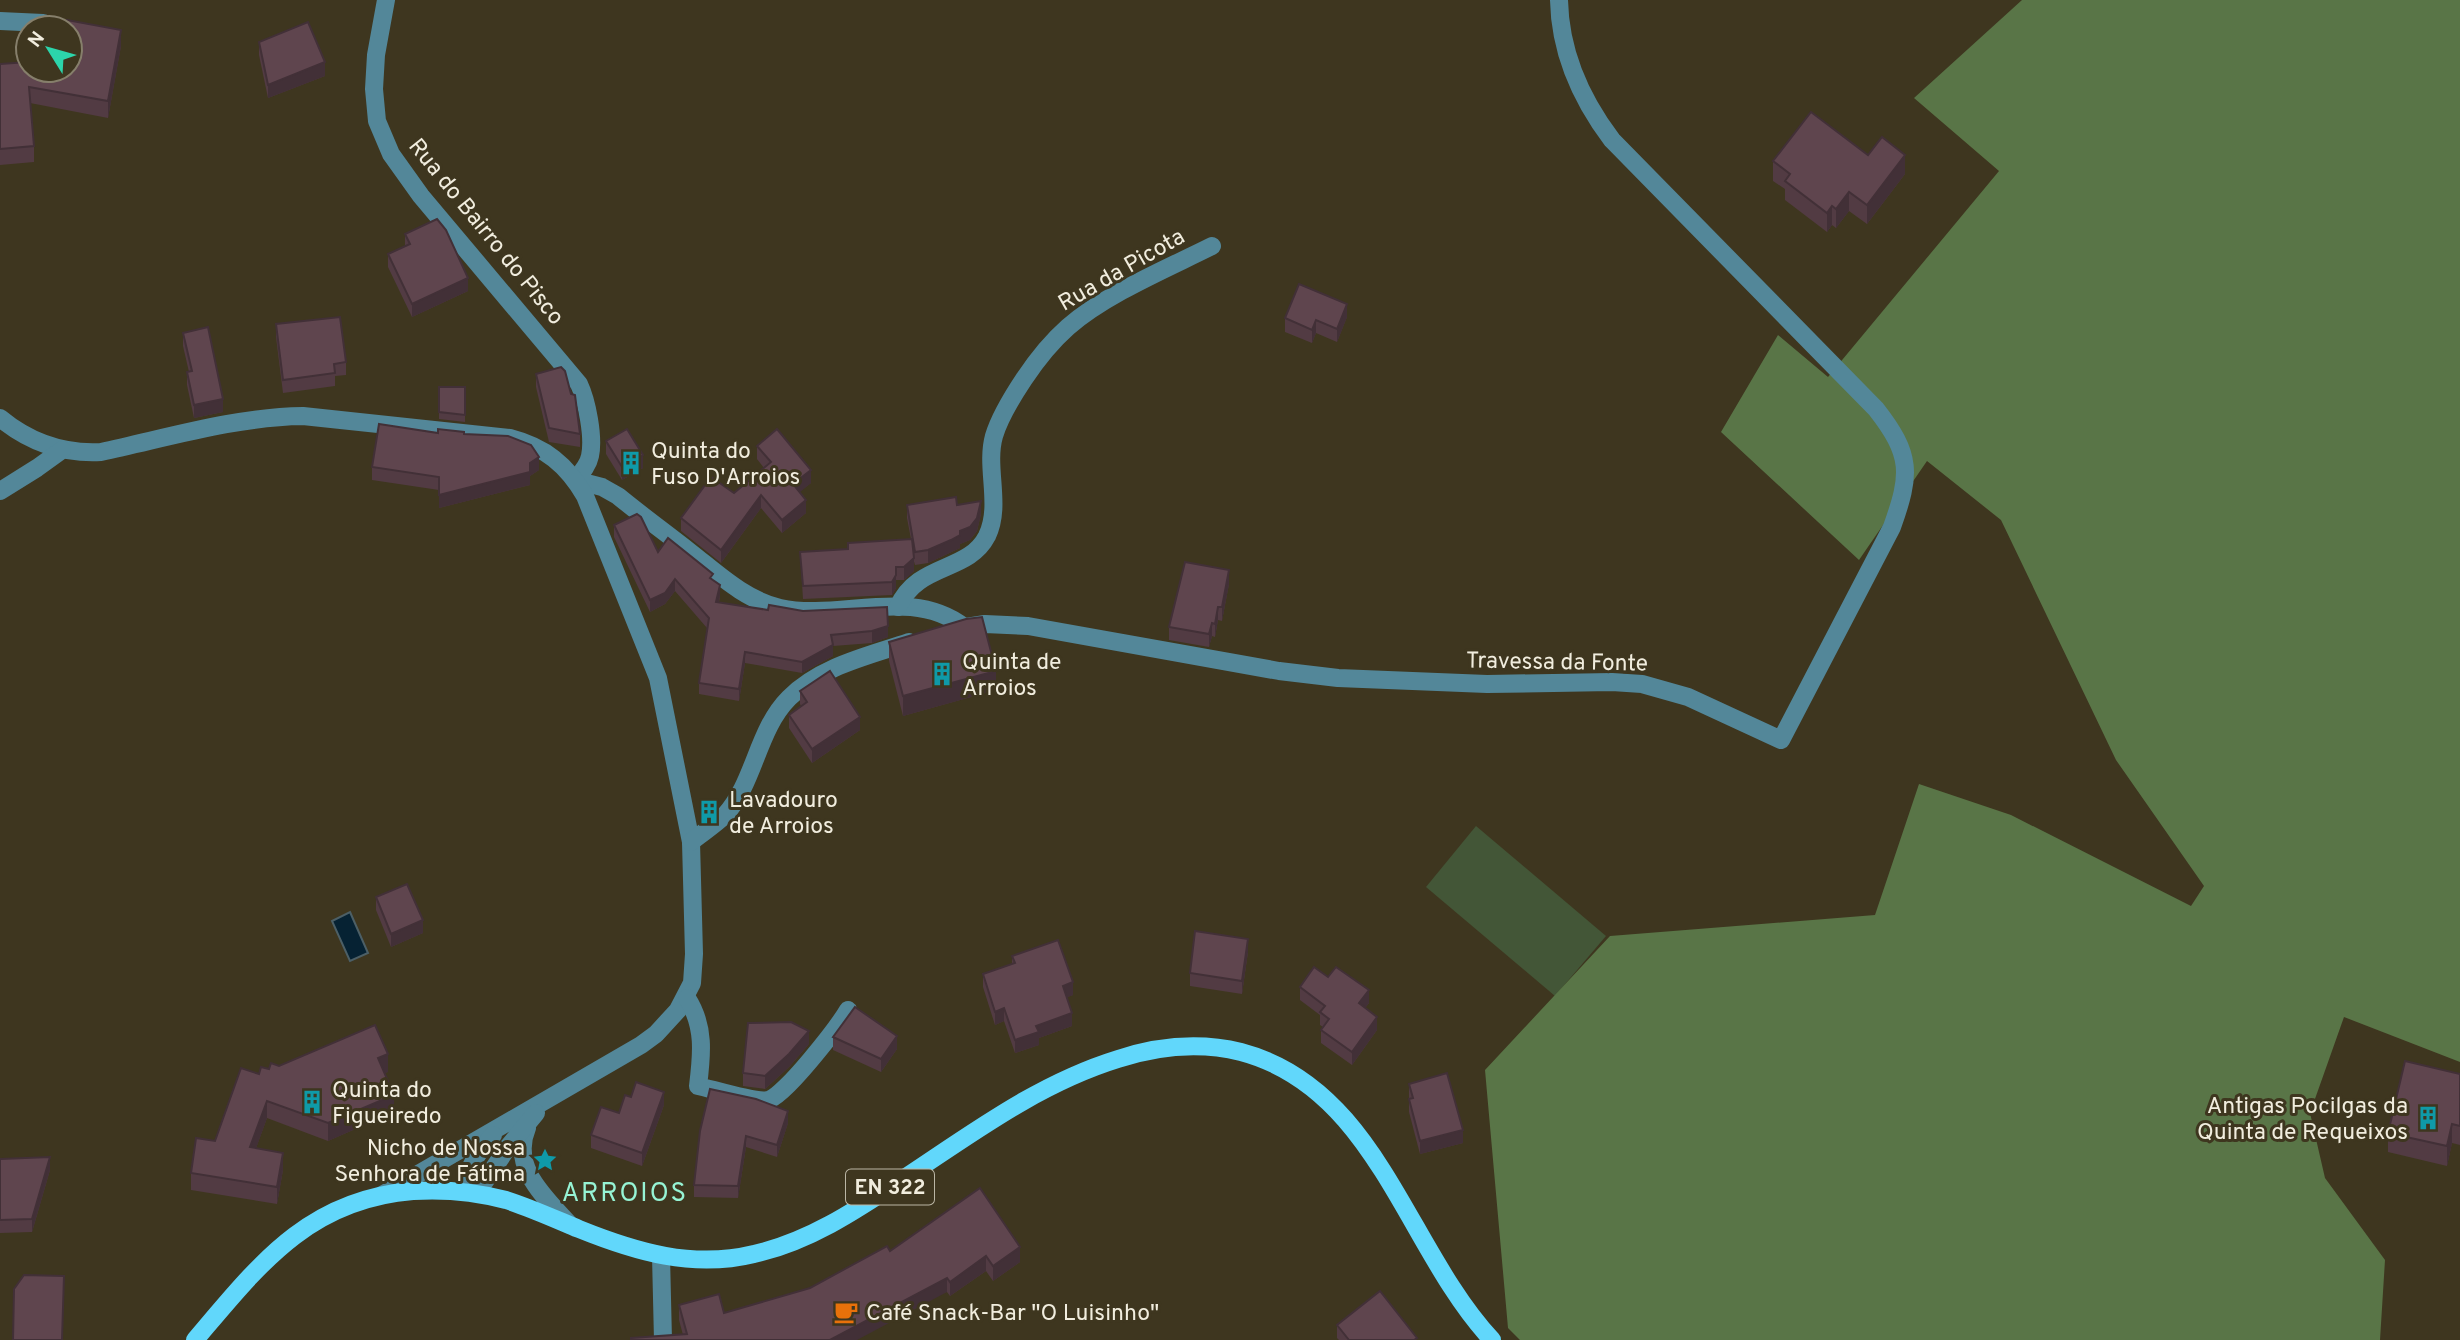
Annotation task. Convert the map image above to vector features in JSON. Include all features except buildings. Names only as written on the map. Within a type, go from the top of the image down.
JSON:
[{"type":"main road","name":"EN 322","points":[[195,1340],[254,1272],[294,1236],[341,1207],[382,1195],[434,1190],[477,1194],[515,1203],[636,1251],[689,1259],[723,1259],[774,1249],[807,1236],[849,1214],[1014,1106],[1066,1077],[1099,1064],[1150,1050],[1185,1046],[1222,1048],[1256,1057],[1287,1072],[1314,1090],[1340,1113],[1363,1140],[1386,1174],[1448,1284],[1492,1340]]},
{"type":"street","name":"Rua do Bairro do Pisco","points":[[386,0],[374,72],[374,103],[382,137],[421,196],[579,384],[587,405],[590,448],[587,464],[575,480]]},
{"type":"street","name":"Travessa da Fonte","points":[[691,842],[730,808],[775,716],[798,690],[842,665],[932,635],[985,624],[1028,626],[1293,673],[1338,678],[1475,684],[1642,684],[1688,697],[1781,740],[1892,527],[1903,497],[1905,470],[1902,447],[1877,409],[1612,140],[1585,100],[1569,60],[1560,22],[1559,0]]},
{"type":"street","name":"Rua da Picota","points":[[898,607],[904,595],[917,581],[967,557],[987,535],[993,515],[992,448],[998,427],[1020,385],[1055,339],[1102,303],[1212,246]]},
{"type":"street","points":[[0,418],[28,437],[62,450],[83,453],[101,452],[245,421],[303,416],[510,438],[540,449],[565,468],[575,480],[593,514],[657,678],[691,842],[694,970],[687,998],[656,1034],[624,1056],[382,1195]]},
{"type":"street","points":[[0,491],[62,450]]},
{"type":"street","points":[[575,480],[602,487],[618,496],[725,579],[766,604],[797,610],[898,607],[934,611],[947,615],[964,627]]},
{"type":"street","points":[[687,998],[697,1015],[702,1037],[698,1086],[764,1101],[775,1097],[824,1046],[848,1010]]},
{"type":"street","points":[[477,1194],[508,1147],[536,1113],[559,1092]]},
{"type":"street","points":[[536,1113],[522,1142],[524,1165],[538,1188],[570,1225]]},
{"type":"street","points":[[477,1194],[470,1180],[471,1165],[499,1127]]},
{"type":"street","points":[[661,1255],[663,1340]]},
{"type":"green space","points":[[2022,0],[2460,0],[2460,1062],[2344,1017],[2310,1113],[2325,1178],[2385,1260],[2380,1340],[1520,1340],[1508,1328],[1485,1070],[1610,936],[1875,915],[1919,784],[2011,815],[2191,906],[2204,886],[2116,760],[2001,520],[1927,461],[1859,560],[1721,432],[1778,335],[1828,377],[1999,171],[1914,98]]},
{"type":"green space","points":[[1476,826],[1606,936],[1555,996],[1426,887]]},
{"type":"water","points":[[350,912],[368,953],[350,961],[332,921]]},
{"type":"place","name":"Quinta do Fuso D'Arroios","points":[[631,463]]},
{"type":"place","name":"Quinta de Arroios","points":[[942,674]]},
{"type":"place","name":"Lavadouro de Arroios","points":[[709,812]]},
{"type":"place","name":"Quinta do Figueiredo","points":[[312,1102]]},
{"type":"place","name":"Antigas Pocilgas da Quinta de Requeixos","points":[[2428,1118]]},
{"type":"place","name":"Nicho de Nossa Senhora de Fátima","points":[[545,1160]]},
{"type":"place","name":"Café Snack-Bar \"O Luisinho\"","points":[[846,1312]]},
{"type":"district","name":"ARROIOS","points":[[625,1192]]}]
